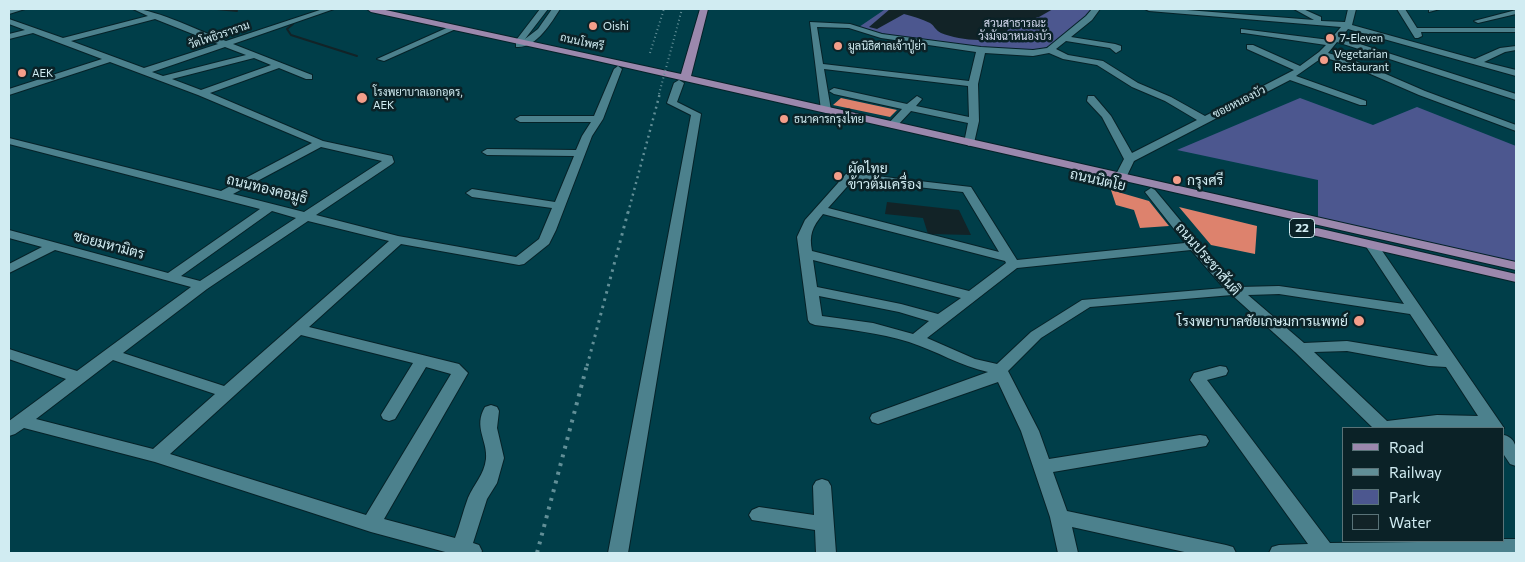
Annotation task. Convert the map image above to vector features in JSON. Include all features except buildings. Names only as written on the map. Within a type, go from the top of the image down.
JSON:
[{"type":"main road","name":"ถนนโพศรี","points":[[371,9],[682,81]]},
{"type":"main road","points":[[682,81],[704,9]]},
{"type":"main road","name":"ถนนโพศรี","points":[[474,32],[494,40],[520,43],[618,69],[682,81]]},
{"type":"main road","points":[[494,40],[541,50]]},
{"type":"main road","name":"ถนนนิตโย","points":[[682,81],[892,125],[1118,181]]},
{"type":"main road","name":"ถนนนิตโย","points":[[828,112],[1152,189],[1451,257],[1516,278]]},
{"type":"main road","name":"ถนนนิตโย","points":[[1152,189],[1371,244],[1516,266]]},
{"type":"street","points":[[9,12],[21,9]]},
{"type":"street","points":[[137,9],[309,77]]},
{"type":"street","name":"วัดโพธิวราราม","points":[[142,72],[330,9]]},
{"type":"street","points":[[520,43],[544,9]]},
{"type":"street","points":[[520,43],[544,27],[556,9]]},
{"type":"street","points":[[1050,50],[1089,18],[1096,9]]},
{"type":"street","points":[[1149,9],[1227,12],[1347,25],[1516,73]]},
{"type":"street","points":[[1267,9],[1280,19]]},
{"type":"street","points":[[1298,9],[1323,22]]},
{"type":"street","name":"ซอยหนองบัว","points":[[1130,159],[1289,77],[1322,54],[1347,25],[1352,9]]},
{"type":"street","points":[[1401,9],[1408,23],[1420,35],[1404,42]]},
{"type":"street","points":[[1484,9],[1516,19]]},
{"type":"street","points":[[1478,22],[1516,12]]},
{"type":"street","points":[[63,41],[157,16]]},
{"type":"street","points":[[9,21],[200,93],[320,143],[388,158],[388,162],[202,286],[15,425]]},
{"type":"street","points":[[828,112],[813,24],[850,26],[881,36],[981,50],[1033,52],[1050,50],[1066,57],[1100,63],[1135,86],[1168,100],[1204,120]]},
{"type":"street","points":[[532,27],[544,27]]},
{"type":"street","points":[[381,58],[454,28]]},
{"type":"street","points":[[9,37],[33,30]]},
{"type":"street","points":[[1416,30],[1516,30]]},
{"type":"street","points":[[1244,31],[1334,41],[1516,98]]},
{"type":"street","points":[[1065,38],[1118,48],[1116,50]]},
{"type":"street","points":[[1250,47],[1300,69]]},
{"type":"street","points":[[1476,62],[1503,50],[1516,48]]},
{"type":"street","points":[[969,143],[974,121],[973,84],[981,50]]},
{"type":"street","points":[[1322,54],[1355,64],[1516,128]]},
{"type":"street","points":[[160,79],[256,55]]},
{"type":"street","points":[[10,91],[111,59]]},
{"type":"street","points":[[200,93],[279,65]]},
{"type":"street","points":[[821,66],[973,84]]},
{"type":"street","points":[[472,193],[560,206],[587,136],[598,119],[618,69]]},
{"type":"street","points":[[1289,77],[1364,103]]},
{"type":"street","points":[[618,553],[696,114],[672,103],[682,81]]},
{"type":"street","points":[[834,91],[974,121]]},
{"type":"street","points":[[1091,98],[1106,116],[1130,159],[1118,181]]},
{"type":"street","points":[[892,125],[918,99]]},
{"type":"street","points":[[520,119],[598,119]]},
{"type":"street","name":"ถนนทองคอมูธิ","points":[[9,141],[398,240],[520,261],[544,241],[560,206]]},
{"type":"street","points":[[223,195],[320,143]]},
{"type":"street","points":[[487,152],[580,153]]},
{"type":"street","points":[[1000,370],[971,363],[916,339],[873,328],[815,320],[803,237],[809,223],[850,176],[967,189],[1010,261]]},
{"type":"street","name":"ถนนประชาสันติ","points":[[1152,189],[1194,246],[1234,291],[1300,348],[1382,427]]},
{"type":"street","points":[[170,278],[270,207]]},
{"type":"street","points":[[820,210],[1010,261],[1194,246]]},
{"type":"street","name":"ซอยมหามิตร","points":[[9,234],[202,286]]},
{"type":"street","points":[[156,456],[398,240]]},
{"type":"street","points":[[1371,244],[1493,426]]},
{"type":"street","points":[[9,269],[52,247]]},
{"type":"street","points":[[806,254],[971,296]]},
{"type":"street","points":[[916,339],[971,296],[1010,261]]},
{"type":"street","points":[[810,290],[901,308],[941,320]]},
{"type":"street","points":[[878,418],[992,378],[1036,335],[1087,304],[1234,291],[1279,290],[1415,310]]},
{"type":"street","points":[[298,329],[453,368],[460,373],[371,524]]},
{"type":"street","points":[[1300,348],[1346,346],[1429,361],[1449,362]]},
{"type":"street","points":[[9,354],[79,378]]},
{"type":"street","points":[[111,354],[228,392]]},
{"type":"street","points":[[389,415],[422,361]]},
{"type":"street","points":[[1000,370],[1030,431],[1060,517],[1068,553]]},
{"type":"street","points":[[1220,371],[1200,377],[1198,380],[1325,552]]},
{"type":"street","points":[[15,425],[156,456],[371,524],[467,550],[478,497],[488,483],[495,458],[488,428],[491,411]]},
{"type":"street","points":[[1388,427],[1416,421],[1446,419],[1493,426]]},
{"type":"street","points":[[1043,466],[1200,441]]},
{"type":"street","points":[[1505,442],[1516,459]]},
{"type":"street","points":[[822,486],[826,553]]},
{"type":"street","points":[[759,515],[824,524]]},
{"type":"street","points":[[1060,517],[1226,553]]},
{"type":"street","points":[[1278,553],[1509,547]]},
{"type":"green space","name":"สวนสาธารณะ วังมัจฉาหนองบัว","points":[[883,9],[1091,9],[1082,22],[1067,35],[1035,51],[968,47],[902,38],[859,27]]},
{"type":"green space","points":[[1300,98],[1373,125],[1417,107],[1516,146],[1516,263],[1318,219],[1318,180],[1177,150]]},
{"type":"water","points":[[890,9],[1053,9],[1039,17],[1010,25],[1006,34],[999,37],[974,40],[941,33],[930,23],[904,14],[877,29],[869,27]]},
{"type":"water","points":[[887,202],[959,210],[971,235],[928,234],[923,218],[885,214]]},
{"type":"waterway","points":[[217,9],[237,11]]},
{"type":"waterway","points":[[293,24],[287,29],[291,35],[357,56]]},
{"type":"railway","points":[[650,53],[664,9]]},
{"type":"railway","points":[[659,94],[682,9]]},
{"type":"railway","points":[[628,213],[660,93]]},
{"type":"railway","points":[[587,366],[628,212]]},
{"type":"railway","points":[[537,553],[587,365]]},
{"type":"place","name":"Oishi","points":[[593,26]]},
{"type":"place","name":"7-Eleven","points":[[1330,38]]},
{"type":"place","name":"มูลนิธิศาลเจ้าปู่ย่า","points":[[838,46]]},
{"type":"place","name":"Vegetarian Restaurant","points":[[1324,60]]},
{"type":"place","name":"AEK","points":[[22,73]]},
{"type":"place","name":"โรงพยาบาลเอกอุดร, AEK","points":[[362,98]]},
{"type":"place","name":"ธนาคารกรุงไทย","points":[[784,119]]},
{"type":"place","name":"ผัดไทย ข้าวต้มเครื่อง","points":[[838,176]]},
{"type":"place","name":"กรุงศรี","points":[[1177,180]]},
{"type":"place","name":"โรงพยาบาลชัยเกษมการแพทย์","points":[[1359,321]]}]
